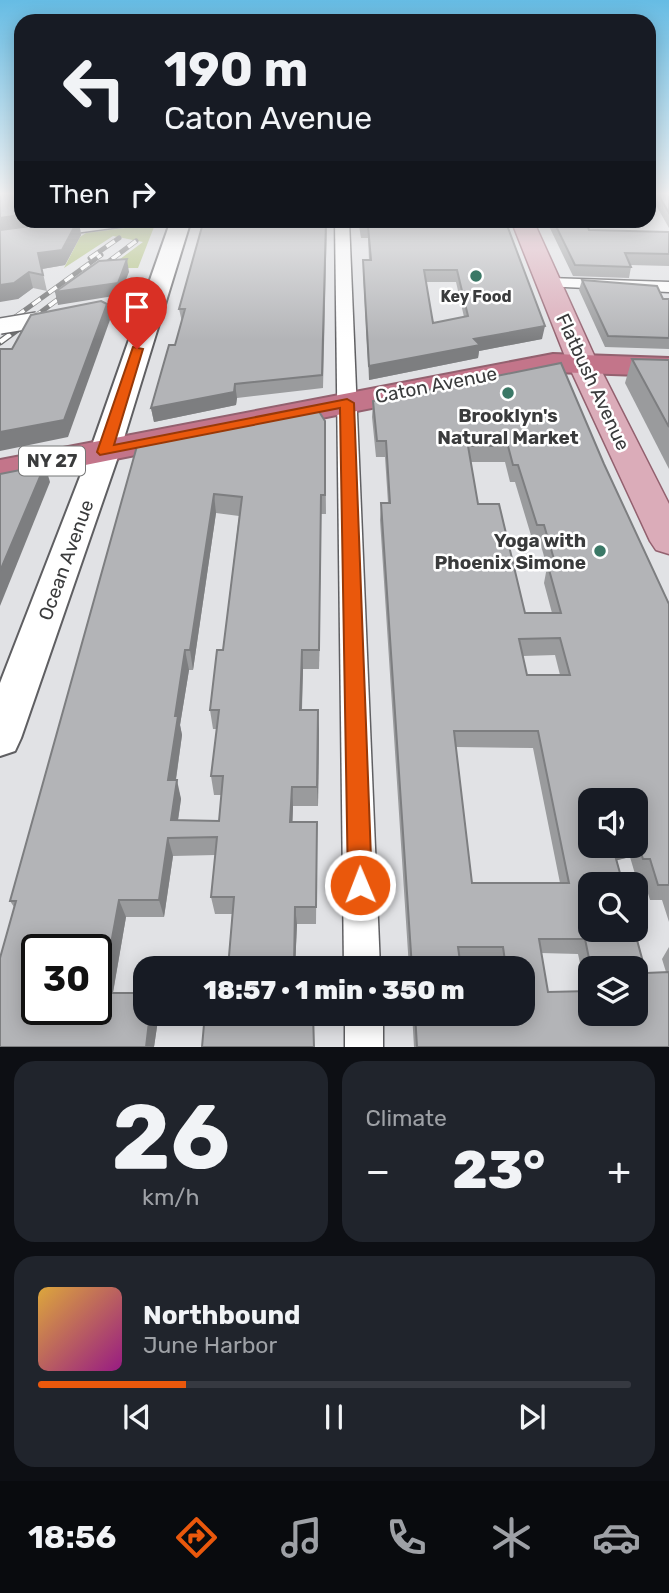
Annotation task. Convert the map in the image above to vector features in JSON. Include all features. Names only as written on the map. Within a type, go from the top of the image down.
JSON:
[{"type":"highway","name":"Caton Avenue","points":[[0,471],[553,363],[669,367]]},
{"type":"main road","name":"Ocean Avenue","points":[[0,738],[105,452],[173,243]]},
{"type":"main road","name":"Flatbush Avenue","points":[[532,243],[583,364],[660,506],[669,541]]},
{"type":"street","points":[[343,243],[362,956]]},
{"type":"street","points":[[549,284],[669,287]]},
{"type":"street","points":[[0,326],[152,303]]},
{"type":"street","points":[[364,1026],[365,1047]]},
{"type":"green space","points":[[77,243],[102,243],[64,268]]},
{"type":"green space","points":[[142,243],[148,243],[138,268],[108,268]]},
{"type":"building","points":[[0,243],[66,243],[62,250],[38,253],[43,275],[29,272],[14,283],[0,285]]},
{"type":"building","points":[[197,243],[325,243],[322,375],[235,384],[234,392],[151,408],[169,345],[175,345],[185,309],[179,309]]},
{"type":"building","points":[[369,243],[514,243],[545,326],[474,339],[480,345],[369,366],[363,260],[371,260]],"holes":[[[424,270],[457,270],[468,316],[433,323]]]},
{"type":"building","points":[[564,243],[669,243],[669,254],[625,253],[631,267],[575,265]]},
{"type":"building","points":[[127,259],[118,283],[55,292],[99,261]]},
{"type":"building","points":[[582,280],[657,286],[663,299],[669,299],[669,338],[608,336]]},
{"type":"building","points":[[101,301],[107,304],[64,420],[0,432],[0,349],[12,349],[31,315]]},
{"type":"building","points":[[632,359],[669,360],[669,427]]},
{"type":"building","points":[[561,363],[669,604],[669,885],[658,885],[650,859],[643,858],[648,858],[648,788],[578,788],[578,858],[616,858],[620,872],[578,872],[578,939],[539,939],[548,992],[578,991],[578,1026],[648,1026],[648,973],[669,972],[669,1047],[417,1047],[416,1026],[535,1026],[535,956],[504,956],[503,947],[458,947],[459,956],[411,956],[381,503],[390,503],[386,441],[377,441],[373,401]],"holes":[[[468,446],[508,446],[513,465],[518,465],[537,525],[544,525],[556,566],[548,566],[561,613],[525,613],[499,504],[478,504]],[[560,638],[570,675],[527,675],[519,639]],[[454,731],[538,731],[569,883],[472,883]]]},
{"type":"building","points":[[318,410],[325,421],[319,650],[302,650],[300,710],[318,710],[317,787],[292,787],[290,822],[317,822],[316,907],[295,907],[294,956],[229,956],[234,897],[211,897],[217,837],[168,838],[159,900],[119,900],[112,938],[112,934],[21,934],[21,1025],[112,1025],[112,993],[133,993],[133,1026],[148,1026],[146,1047],[0,1047],[0,958],[16,901],[10,901],[137,446]],"holes":[[[214,494],[242,497],[223,650],[217,650],[210,710],[219,710],[211,776],[223,776],[219,821],[171,820],[177,780],[168,780],[178,716],[175,716],[185,650],[190,650]]]},
{"type":"building","points":[[45,465],[0,571],[0,474]]},
{"type":"building","points":[[586,942],[638,942],[641,956],[589,956]]},
{"type":"building","points":[[204,1026],[313,1026],[314,1047],[202,1047]]},
{"type":"railway","points":[[90,258],[112,243]]},
{"type":"railway","points":[[96,271],[134,243]]},
{"type":"railway","points":[[0,328],[101,255]]},
{"type":"railway","points":[[17,330],[73,288]]},
{"type":"railway","points":[[0,342],[19,328]]},
{"type":"place","name":"Key Food","points":[[476,276]]},
{"type":"place","name":"Brooklyn's Natural Market","points":[[508,393]]},
{"type":"place","name":"Yoga with Phoenix Simone","points":[[600,551]]},
{"type":"route","points":[[137,349],[105,452],[347,403],[360,885]]}]
